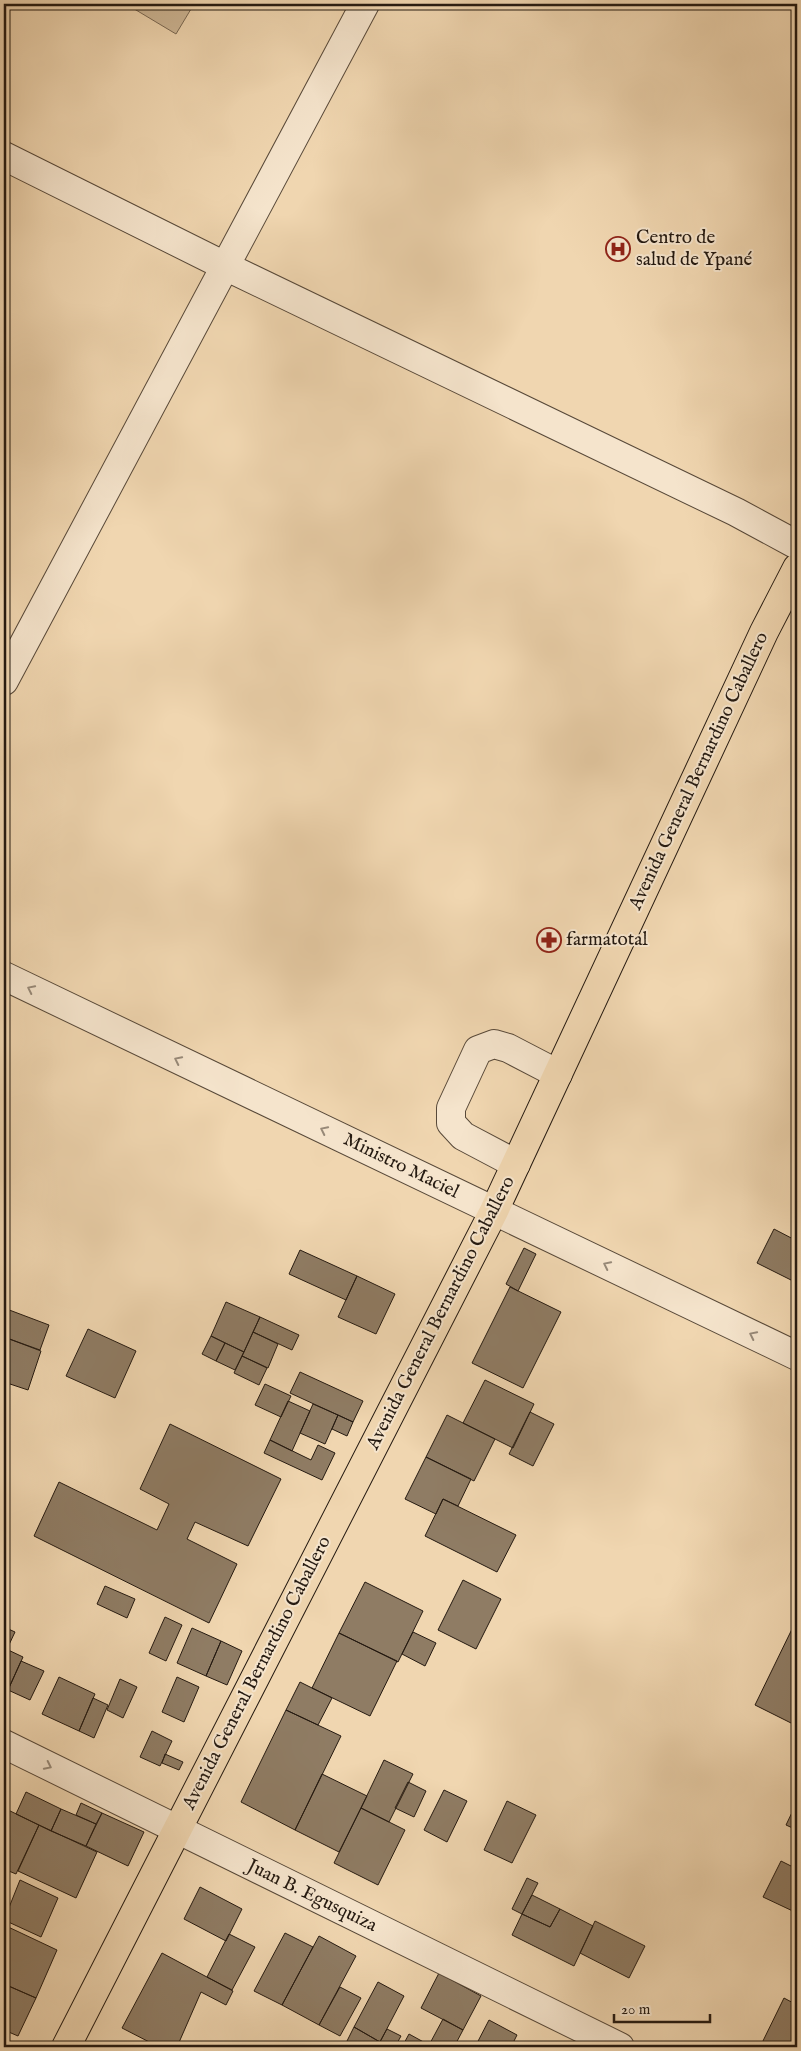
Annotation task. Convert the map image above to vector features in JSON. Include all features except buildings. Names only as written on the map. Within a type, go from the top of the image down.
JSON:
[{"type":"main road","name":"Avenida General Bernardino Caballero","points":[[66,2047],[494,1211],[764,632],[797,568]]},
{"type":"street","points":[[4,681],[365,4]]},
{"type":"street","points":[[4,156],[225,266],[736,512],[797,545]]},
{"type":"street","name":"Ministro Maciel","points":[[4,976],[797,1356]]},
{"type":"street","points":[[516,1164],[462,1136],[450,1123],[451,1108],[478,1050],[494,1044],[508,1048],[558,1074]]},
{"type":"street","name":"Juan B. Egusquiza","points":[[4,1744],[620,2047]]},
{"type":"shaded area","points":[[126,4],[194,4],[176,34]]},
{"type":"place","name":"Centro de salud de Ypané","points":[[618,249]]},
{"type":"place","name":"farmatotal","points":[[549,940]]}]
